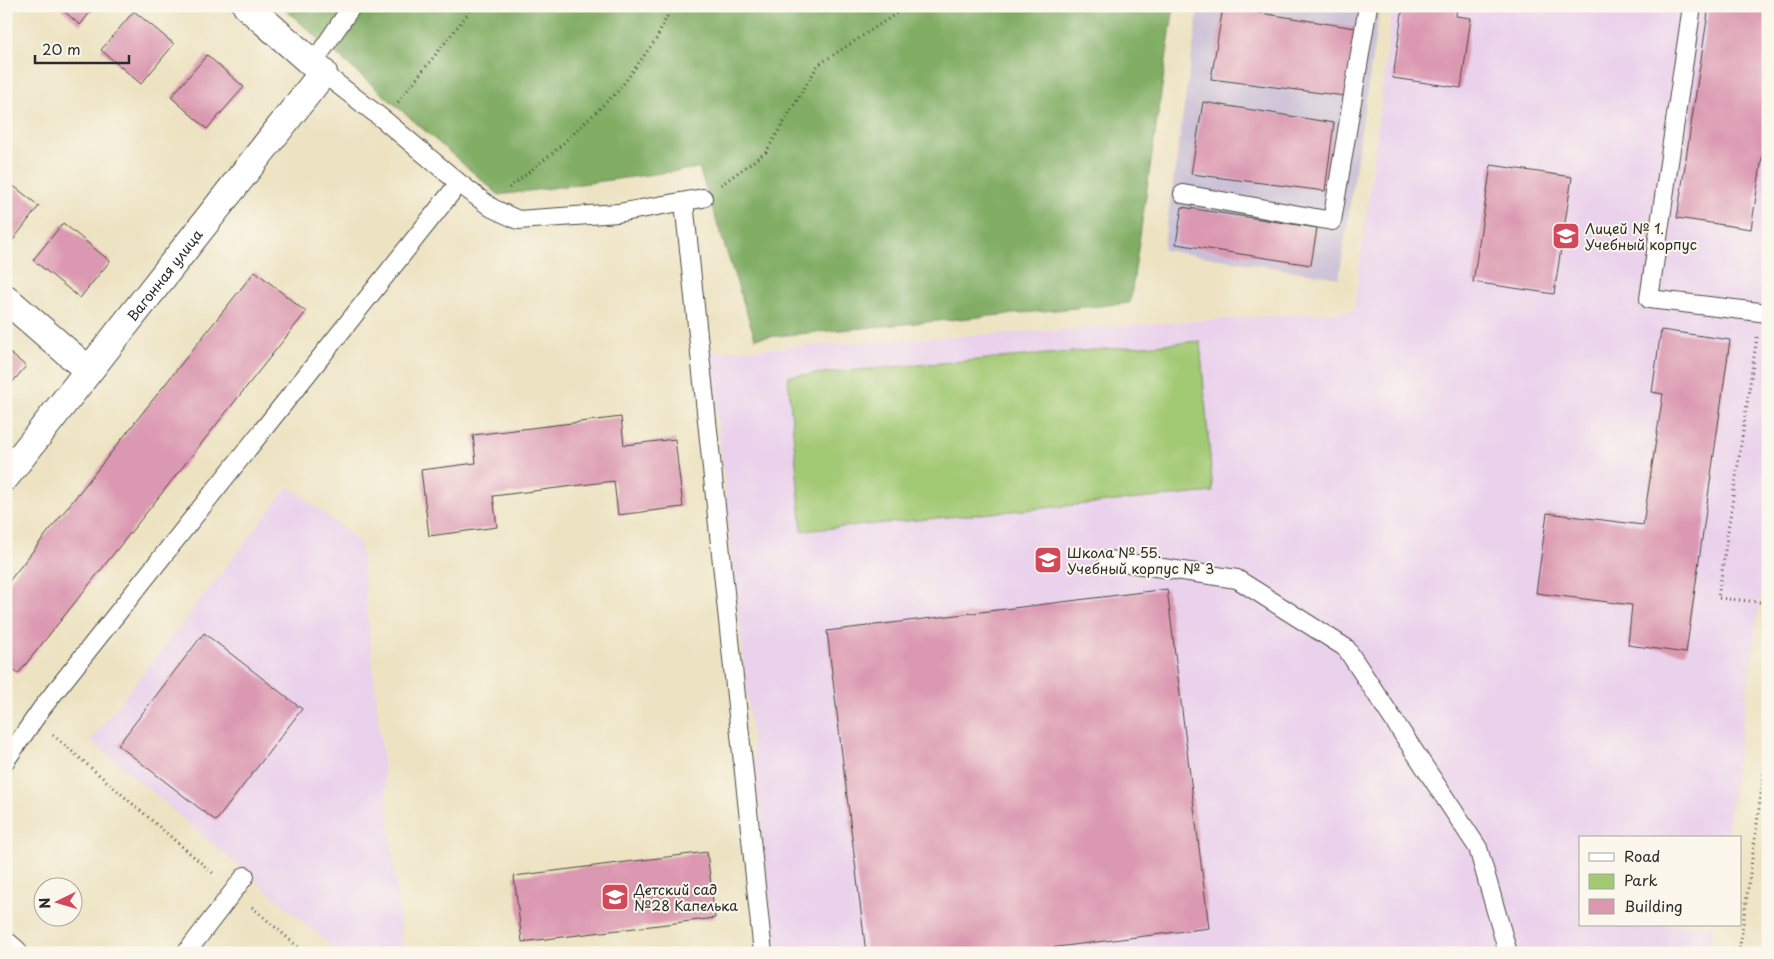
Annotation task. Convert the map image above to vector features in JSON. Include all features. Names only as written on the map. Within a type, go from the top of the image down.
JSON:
[{"type":"street","points":[[247,6],[323,73]]},
{"type":"street","name":"Вагонная улица","points":[[6,476],[323,73]]},
{"type":"street","points":[[6,299],[88,370]]},
{"type":"street","points":[[6,947],[14,953]]},
{"type":"lane","points":[[352,6],[316,58],[323,73],[488,205],[518,220],[618,213],[703,198]]},
{"type":"lane","points":[[1183,194],[1332,221],[1368,6]]},
{"type":"lane","points":[[1692,6],[1649,299],[1764,313]]},
{"type":"lane","points":[[6,760],[42,708],[459,183]]},
{"type":"lane","points":[[684,202],[763,953]]},
{"type":"lane","points":[[1108,560],[1237,579],[1346,648],[1478,848],[1508,953]]},
{"type":"lane","points":[[186,953],[245,876]]},
{"type":"path","points":[[384,120],[474,6]]},
{"type":"path","points":[[488,205],[556,151],[619,90],[657,38],[672,6]]},
{"type":"path","points":[[703,198],[766,152],[818,66],[908,6]]},
{"type":"path","points":[[1768,268],[1764,313],[1718,598],[1760,602],[1768,605]]},
{"type":"path","points":[[52,734],[305,953]]},
{"type":"path","points":[[1739,953],[1768,744]]},
{"type":"shaded area","points":[[1199,6],[1380,6],[1339,278],[1163,250]]},
{"type":"shaded area","name":"Школа № 55. Учебный корпус № 3","points":[[1393,6],[1768,6],[1768,546],[1726,836],[1579,836],[1579,926],[1713,926],[1709,953],[775,953],[710,352],[1354,311]]},
{"type":"shaded area","points":[[289,486],[360,542],[403,953],[340,953],[91,740]]},
{"type":"green space","points":[[281,6],[1174,6],[1130,303],[755,338],[699,168],[499,195]]},
{"type":"green space","points":[[1200,341],[1213,492],[802,531],[788,376]]},
{"type":"building","points":[[58,6],[95,6],[80,25]]},
{"type":"building","points":[[1403,6],[1457,6],[1456,16],[1471,18],[1461,88],[1393,78]]},
{"type":"building","points":[[1709,6],[1768,6],[1768,119],[1751,229],[1677,218]]},
{"type":"building","points":[[1223,7],[1355,28],[1345,96],[1211,79]]},
{"type":"building","points":[[134,11],[174,44],[141,84],[101,50]]},
{"type":"building","points":[[207,55],[244,87],[207,129],[171,97]]},
{"type":"building","points":[[1203,102],[1334,123],[1325,191],[1191,174]]},
{"type":"building","points":[[1491,165],[1572,177],[1554,294],[1473,282]]},
{"type":"building","points":[[6,180],[39,206],[13,240],[6,235]]},
{"type":"building","points":[[1182,207],[1317,228],[1311,265],[1176,244]]},
{"type":"building","points":[[63,223],[110,261],[80,298],[33,260]]},
{"type":"building","points":[[255,271],[306,312],[18,674],[6,664],[6,585]]},
{"type":"building","points":[[1661,330],[1730,340],[1686,653],[1628,645],[1632,605],[1536,593],[1547,513],[1643,525],[1663,394],[1652,392]]},
{"type":"building","points":[[6,350],[26,366],[6,390]]},
{"type":"building","points":[[621,417],[624,445],[675,439],[683,507],[618,515],[614,481],[493,496],[497,527],[429,536],[421,470],[476,463],[473,435]]},
{"type":"building","points":[[1167,589],[1209,928],[1009,953],[866,953],[827,631]]},
{"type":"building","points":[[204,633],[302,709],[216,821],[118,745]]},
{"type":"building","name":"Детский сад №28 Капелька","points":[[707,852],[715,918],[522,942],[514,876]]},
{"type":"place","name":"Лицей № 1. Учебный корпус","points":[[1566,236]]},
{"type":"place","name":"Школа № 55. Учебный корпус № 3","points":[[1048,560]]},
{"type":"place","name":"Детский сад №28 Капелька","points":[[615,897]]}]
